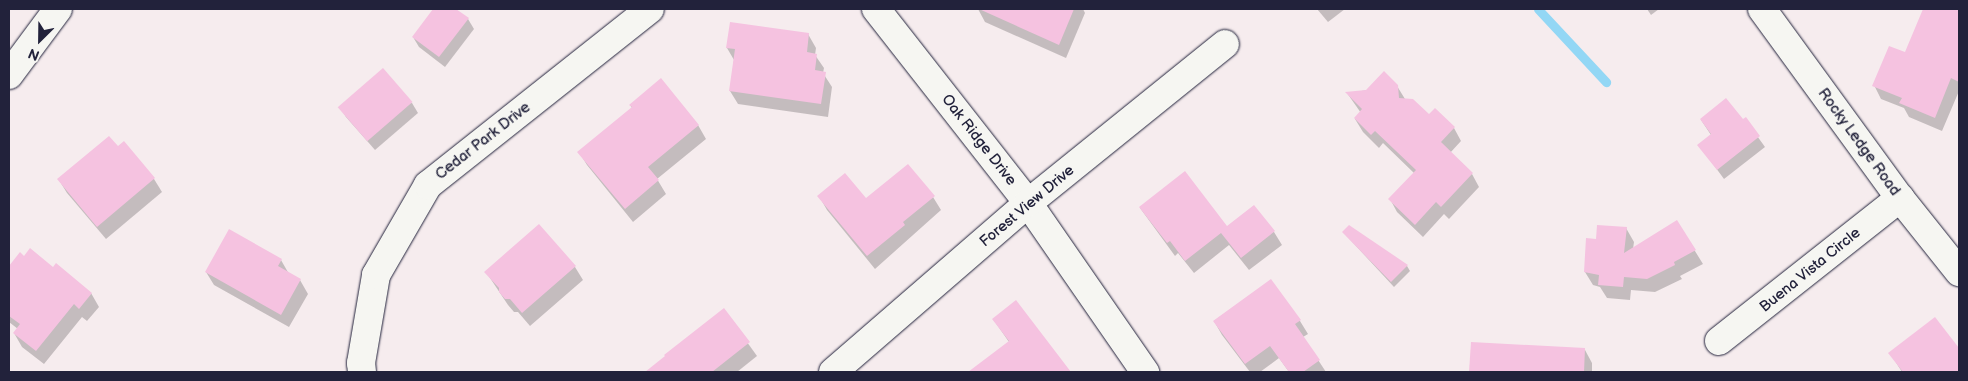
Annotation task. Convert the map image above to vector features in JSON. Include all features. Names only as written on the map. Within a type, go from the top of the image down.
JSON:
[{"type":"street","points":[[9,75],[58,9]]},
{"type":"street","name":"Cedar Park Drive","points":[[362,372],[361,363],[376,275],[428,185],[650,9]]},
{"type":"street","name":"Oak Ridge Drive","points":[[876,9],[1028,203],[1145,372]]},
{"type":"street","name":"Rocky Ledge Road","points":[[1762,9],[1900,198],[1959,272]]},
{"type":"street","name":"Forest View Drive","points":[[833,372],[1028,203],[1225,44]]},
{"type":"street","name":"Buena Vista Circle","points":[[1719,341],[1900,198]]},
{"type":"building","points":[[433,9],[456,9],[469,18],[439,57],[412,37]]},
{"type":"building","points":[[979,9],[1074,9],[1059,45]]},
{"type":"building","points":[[1923,9],[1959,9],[1959,82],[1951,78],[1935,118],[1899,103],[1902,98],[1872,86],[1889,46],[1905,52]]},
{"type":"building","points":[[730,22],[809,33],[807,52],[817,54],[815,70],[826,72],[821,104],[729,91],[735,49],[726,48]]},
{"type":"building","points":[[383,68],[413,102],[367,141],[338,107]]},
{"type":"building","points":[[1384,71],[1398,85],[1399,98],[1413,99],[1429,114],[1435,108],[1455,127],[1441,142],[1473,173],[1441,207],[1436,202],[1415,225],[1388,199],[1416,170],[1375,131],[1371,135],[1354,118],[1362,109],[1345,92],[1366,90]]},
{"type":"building","points":[[661,78],[699,125],[648,167],[659,180],[625,209],[577,152],[632,107],[629,105]]},
{"type":"building","points":[[1726,98],[1743,119],[1746,117],[1760,136],[1717,170],[1697,145],[1711,134],[1700,119]]},
{"type":"building","points":[[109,136],[118,146],[124,141],[155,178],[97,227],[57,179]]},
{"type":"building","points":[[908,164],[935,196],[903,222],[905,225],[867,256],[817,196],[845,173],[866,198]]},
{"type":"building","points":[[1185,171],[1227,226],[1254,205],[1275,231],[1241,258],[1221,233],[1185,261],[1170,241],[1167,243],[1139,207]]},
{"type":"building","points":[[1677,220],[1696,250],[1674,262],[1675,265],[1647,279],[1624,277],[1623,287],[1598,285],[1599,275],[1584,272],[1586,238],[1596,239],[1597,225],[1627,227],[1624,253]]},
{"type":"building","points":[[539,224],[576,266],[522,313],[510,299],[505,299],[499,292],[499,288],[484,272]]},
{"type":"building","points":[[1349,225],[1408,265],[1391,282],[1342,232]]},
{"type":"building","points":[[229,229],[282,259],[278,266],[301,279],[281,315],[205,272]]},
{"type":"building","points":[[30,248],[53,267],[56,263],[92,293],[79,309],[74,304],[36,351],[13,333],[20,324],[9,316],[9,266],[20,252],[24,256]]},
{"type":"building","points":[[1271,279],[1301,320],[1295,324],[1320,360],[1303,372],[1289,372],[1270,346],[1245,364],[1213,321]]},
{"type":"building","points":[[1016,300],[1071,372],[968,372],[1009,341],[992,319]]},
{"type":"building","points":[[724,308],[750,342],[712,372],[645,372],[664,355]]},
{"type":"building","points":[[1935,317],[1959,348],[1959,372],[1903,372],[1888,353]]},
{"type":"building","points":[[1471,342],[1585,348],[1584,372],[1469,372]]},
{"type":"waterway","points":[[1538,9],[1606,82]]}]
